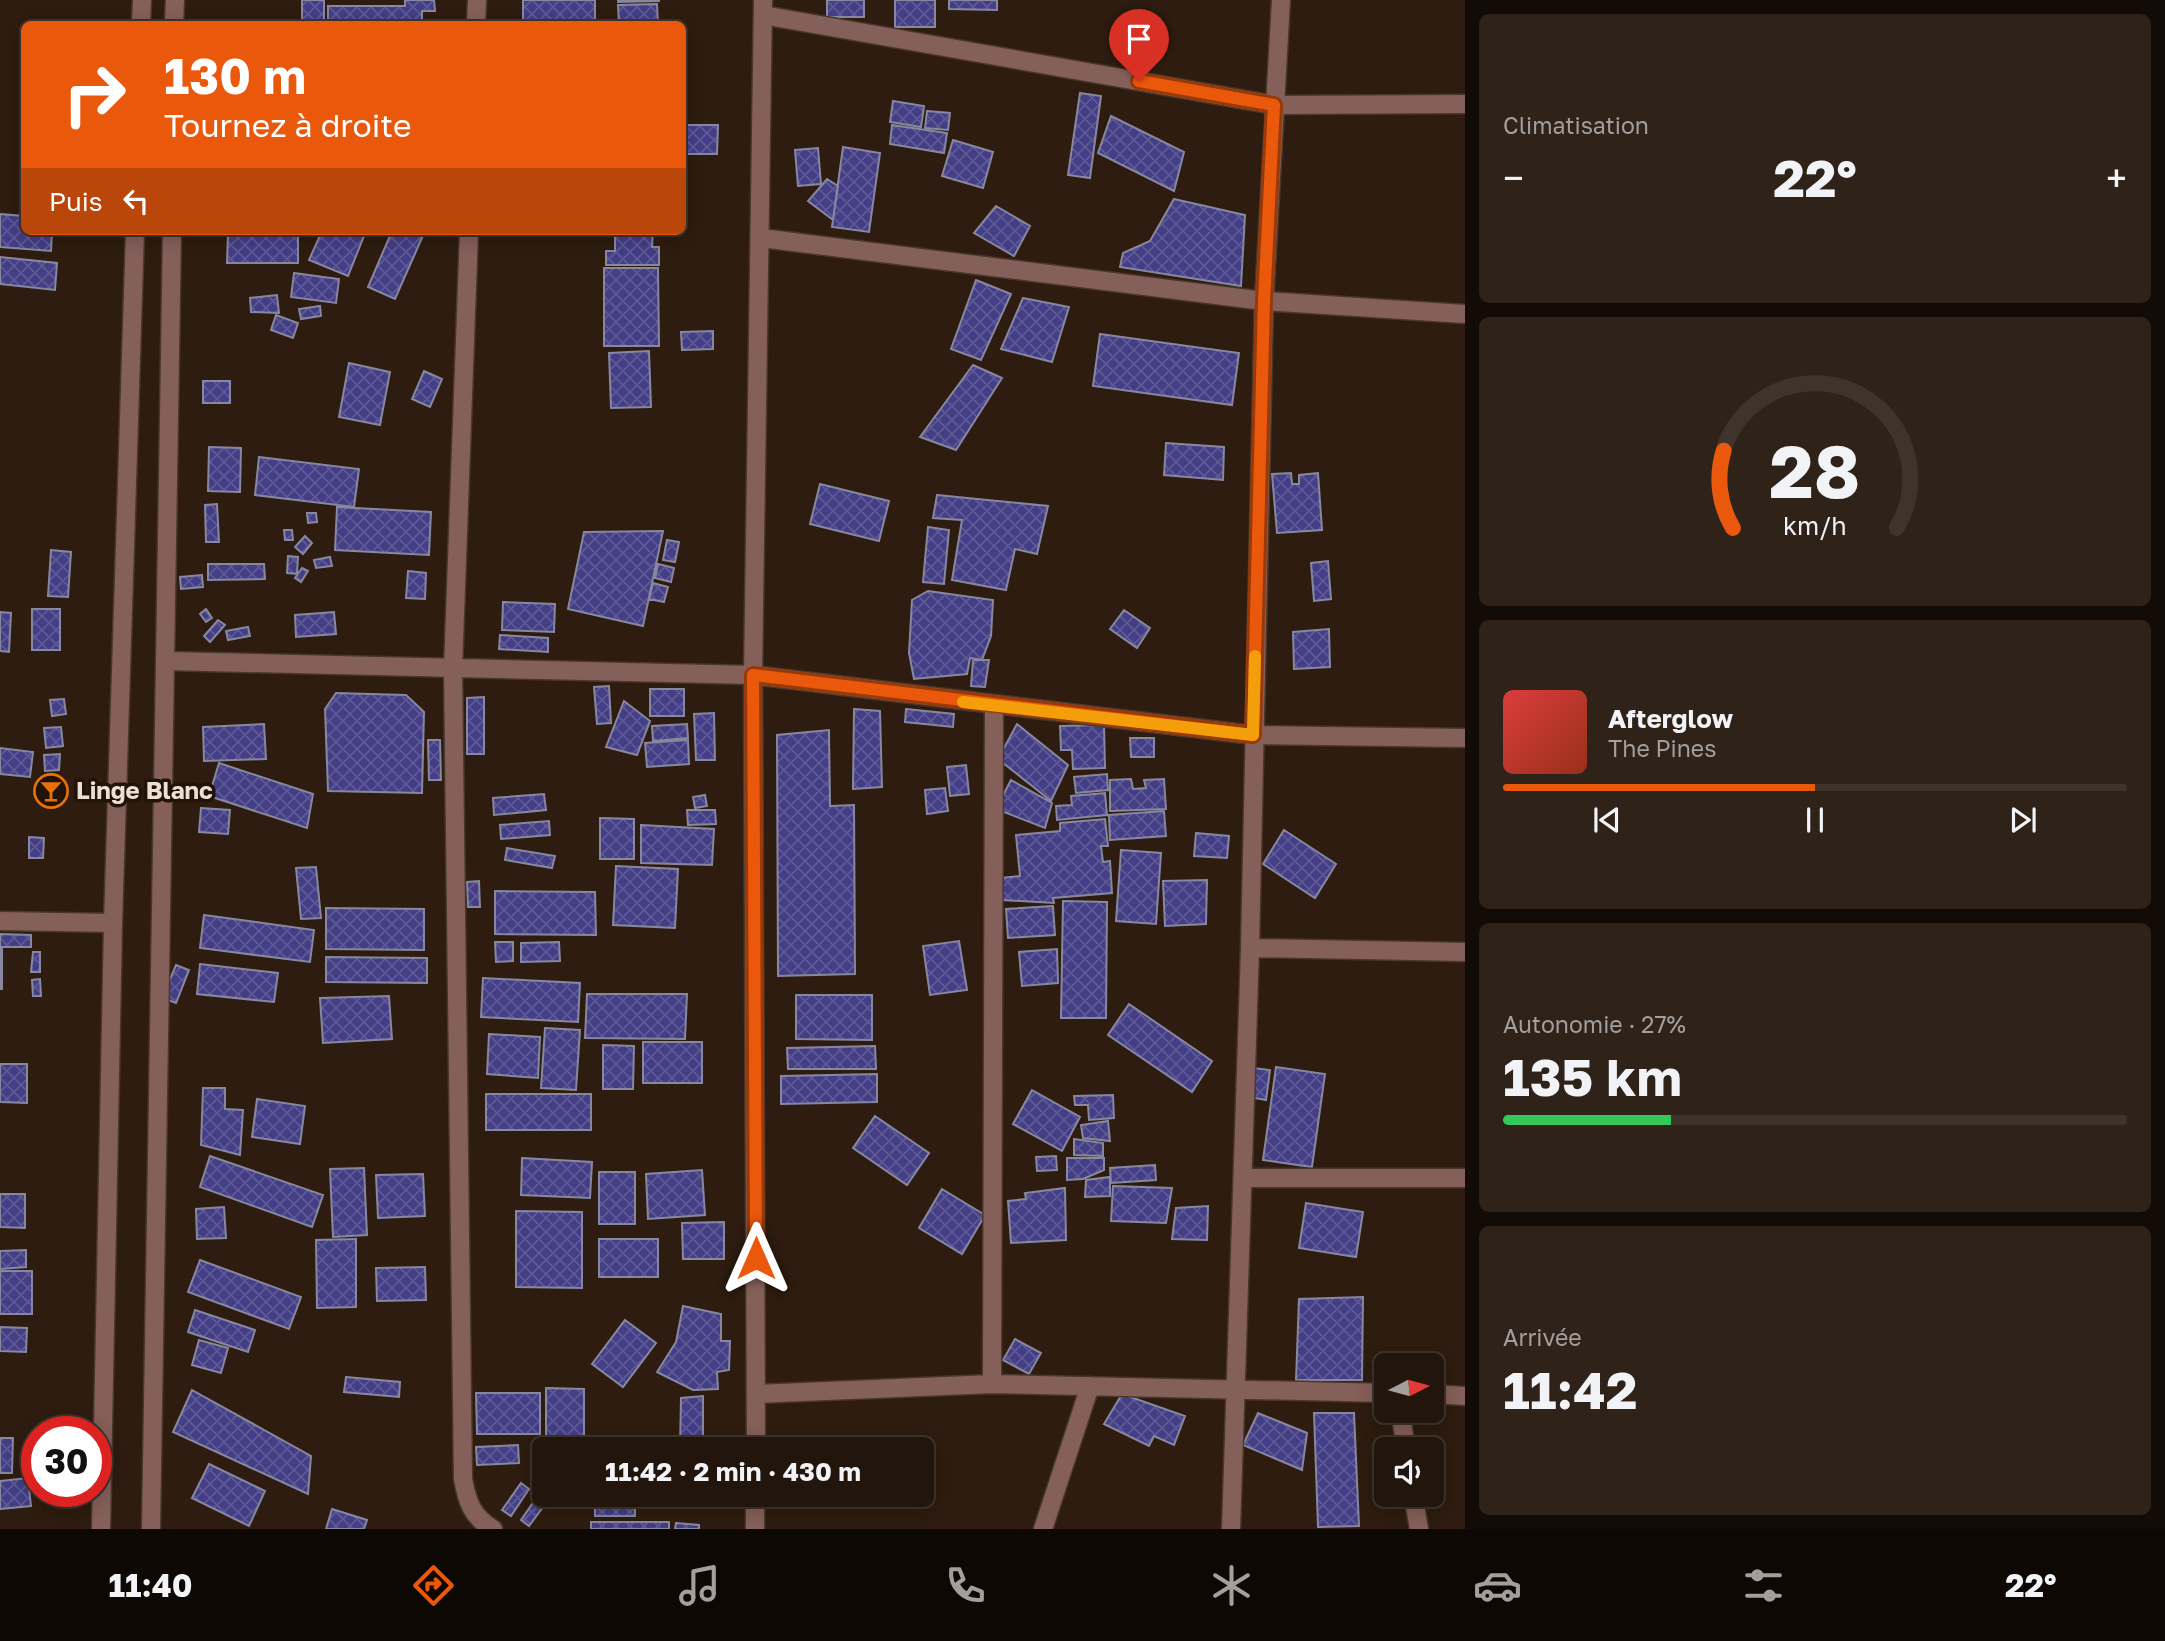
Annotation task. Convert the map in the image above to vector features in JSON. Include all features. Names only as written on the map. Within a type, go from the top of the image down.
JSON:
[{"type":"street","points":[[174,21],[175,0]]},
{"type":"street","points":[[476,21],[477,0]]},
{"type":"street","points":[[1231,1529],[1251,948],[1253,735],[1264,301],[1281,0]]},
{"type":"street","points":[[140,1],[141,21]]},
{"type":"street","points":[[756,1437],[753,675],[763,8],[1274,105],[1465,104]]},
{"type":"street","points":[[101,1529],[113,923],[135,235]]},
{"type":"street","points":[[151,1529],[172,235]]},
{"type":"street","points":[[469,235],[453,669],[463,1479],[467,1502],[480,1521],[493,1529]]},
{"type":"street","points":[[761,238],[1264,301],[1465,314]]},
{"type":"street","points":[[167,661],[753,675],[1253,735],[1465,738]]},
{"type":"street","points":[[992,1384],[994,706]]},
{"type":"street","points":[[0,921],[113,923]]},
{"type":"street","points":[[1251,948],[1465,952]]},
{"type":"street","points":[[1243,1178],[1465,1178]]},
{"type":"street","points":[[757,1394],[992,1384],[1374,1393]]},
{"type":"street","points":[[1043,1529],[1090,1386]]},
{"type":"street","points":[[1444,1395],[1465,1396]]},
{"type":"street","points":[[755,1507],[755,1529]]},
{"type":"street","points":[[1415,1507],[1419,1529]]},
{"type":"building","points":[[302,0],[324,0],[324,21],[302,21]]},
{"type":"building","points":[[405,0],[434,0],[435,11],[422,11],[422,21],[328,21],[328,6],[405,6]]},
{"type":"building","points":[[523,0],[595,0],[595,21],[523,21]]},
{"type":"building","points":[[659,0],[659,1],[618,2]]},
{"type":"building","points":[[827,0],[864,0],[864,17],[827,17]]},
{"type":"building","points":[[895,0],[935,0],[935,27],[895,27]]},
{"type":"building","points":[[949,0],[997,0],[997,10],[949,9]]},
{"type":"building","points":[[657,4],[658,21],[619,21],[618,5]]},
{"type":"building","points":[[1080,93],[1101,96],[1090,178],[1068,175]]},
{"type":"building","points":[[893,101],[924,106],[921,127],[890,122]]},
{"type":"building","points":[[927,111],[950,113],[948,130],[925,128]]},
{"type":"building","points":[[1111,116],[1184,152],[1174,191],[1098,153]]},
{"type":"building","points":[[686,125],[718,125],[717,154],[686,154]]},
{"type":"building","points":[[892,125],[947,133],[944,153],[890,144]]},
{"type":"building","points":[[953,140],[993,152],[983,188],[942,176]]},
{"type":"building","points":[[843,147],[880,153],[869,232],[832,227]]},
{"type":"building","points":[[818,148],[821,184],[798,186],[795,150]]},
{"type":"building","points":[[827,179],[838,186],[833,220],[808,201]]},
{"type":"building","points":[[1174,199],[1245,215],[1241,286],[1120,267],[1123,253],[1150,241]]},
{"type":"building","points":[[996,206],[1030,226],[1014,256],[974,233]]},
{"type":"building","points":[[0,214],[21,216],[21,235],[52,235],[51,251],[0,247]]},
{"type":"building","points":[[228,235],[298,235],[298,263],[227,263]]},
{"type":"building","points":[[320,235],[364,235],[348,276],[309,260]]},
{"type":"building","points":[[390,235],[423,235],[395,299],[368,287]]},
{"type":"building","points":[[653,235],[652,247],[659,247],[659,265],[606,265],[606,251],[615,251],[615,236],[607,236]]},
{"type":"building","points":[[0,257],[57,263],[55,290],[0,284]]},
{"type":"building","points":[[604,268],[658,268],[659,346],[604,346]]},
{"type":"building","points":[[294,273],[339,279],[336,303],[291,297]]},
{"type":"building","points":[[976,280],[1011,294],[981,360],[951,349]]},
{"type":"building","points":[[277,295],[279,313],[251,312],[250,298]]},
{"type":"building","points":[[1023,298],[1069,307],[1052,362],[1001,349]]},
{"type":"building","points":[[320,306],[321,316],[301,319],[299,309]]},
{"type":"building","points":[[276,315],[298,323],[293,338],[271,330]]},
{"type":"building","points":[[713,331],[713,349],[682,350],[681,332]]},
{"type":"building","points":[[1100,334],[1239,353],[1232,405],[1093,386]]},
{"type":"building","points":[[649,351],[651,407],[611,408],[609,353]]},
{"type":"building","points":[[349,363],[390,372],[380,425],[339,417]]},
{"type":"building","points":[[973,365],[1002,378],[956,450],[920,437]]},
{"type":"building","points":[[424,371],[442,379],[430,407],[412,399]]},
{"type":"building","points":[[203,381],[230,381],[230,403],[203,403]]},
{"type":"building","points":[[1166,443],[1224,447],[1223,480],[1164,475]]},
{"type":"building","points":[[209,447],[241,448],[240,492],[208,491]]},
{"type":"building","points":[[259,457],[359,469],[354,507],[255,495]]},
{"type":"building","points":[[1291,473],[1292,484],[1299,484],[1299,475],[1318,473],[1322,530],[1277,533],[1272,474]]},
{"type":"building","points":[[820,484],[889,501],[879,541],[810,524]]},
{"type":"building","points":[[937,495],[1048,506],[1037,554],[1015,549],[1006,590],[952,580],[962,520],[933,518]]},
{"type":"building","points":[[217,504],[219,542],[206,542],[205,505]]},
{"type":"building","points":[[337,507],[431,512],[429,555],[335,550]]},
{"type":"building","points":[[307,513],[316,513],[317,522],[308,523]]},
{"type":"building","points":[[928,527],[949,530],[944,584],[923,582]]},
{"type":"building","points":[[284,530],[292,530],[293,540],[285,540]]},
{"type":"building","points":[[663,531],[643,626],[568,609],[584,532]]},
{"type":"building","points":[[305,536],[312,543],[303,554],[295,547]]},
{"type":"building","points":[[667,540],[679,542],[675,562],[663,560]]},
{"type":"building","points":[[51,550],[71,552],[68,597],[48,596]]},
{"type":"building","points":[[288,556],[298,557],[297,574],[287,573]]},
{"type":"building","points":[[330,557],[332,566],[316,568],[314,560]]},
{"type":"building","points":[[1328,561],[1331,599],[1314,601],[1311,563]]},
{"type":"building","points":[[208,564],[264,564],[265,579],[208,580]]},
{"type":"building","points":[[658,564],[674,568],[671,582],[655,578]]},
{"type":"building","points":[[302,568],[308,571],[301,582],[295,578]]},
{"type":"building","points":[[408,571],[426,573],[425,599],[406,598]]},
{"type":"building","points":[[202,575],[203,587],[181,589],[180,577]]},
{"type":"building","points":[[653,583],[668,587],[664,602],[649,599]]},
{"type":"building","points":[[928,591],[993,600],[991,636],[982,660],[970,658],[967,674],[914,679],[909,653],[912,600]]},
{"type":"building","points":[[503,602],[555,604],[554,632],[502,630]]},
{"type":"building","points":[[32,609],[60,609],[60,650],[32,650]]},
{"type":"building","points":[[206,609],[212,618],[206,622],[200,614]]},
{"type":"building","points":[[1124,610],[1150,628],[1137,648],[1110,629]]},
{"type":"building","points":[[0,612],[11,613],[9,652],[0,651]]},
{"type":"building","points":[[334,612],[336,634],[296,637],[295,615]]},
{"type":"building","points":[[218,620],[225,625],[210,642],[204,636]]},
{"type":"building","points":[[248,627],[250,636],[228,640],[226,631]]},
{"type":"building","points":[[1329,629],[1330,667],[1294,669],[1293,632]]},
{"type":"building","points":[[500,635],[548,638],[548,652],[499,649]]},
{"type":"building","points":[[973,660],[989,660],[985,687],[971,686]]},
{"type":"building","points":[[609,686],[611,723],[597,724],[594,687]]},
{"type":"building","points":[[650,689],[684,689],[684,716],[650,716]]},
{"type":"building","points":[[336,693],[406,695],[424,712],[422,793],[328,791],[325,709]]},
{"type":"building","points":[[484,697],[484,754],[467,754],[467,698]]},
{"type":"building","points":[[64,699],[66,714],[52,716],[50,700]]},
{"type":"building","points":[[624,701],[650,721],[637,755],[606,747]]},
{"type":"building","points":[[854,709],[880,711],[882,787],[853,789]]},
{"type":"building","points":[[906,709],[954,714],[953,727],[905,722]]},
{"type":"building","points":[[714,713],[715,760],[696,760],[694,714]]},
{"type":"building","points":[[264,724],[266,759],[204,761],[203,727]]},
{"type":"building","points":[[687,724],[688,738],[653,741],[652,726]]},
{"type":"building","points":[[1017,724],[1068,765],[1051,801],[998,759]]},
{"type":"building","points":[[1104,725],[1105,768],[1073,769],[1072,750],[1061,750],[1060,726]]},
{"type":"building","points":[[61,727],[63,746],[46,748],[44,728]]},
{"type":"building","points":[[829,730],[830,806],[854,805],[855,974],[778,976],[777,735]]},
{"type":"building","points":[[1130,738],[1154,738],[1154,757],[1131,757]]},
{"type":"building","points":[[428,740],[440,740],[441,780],[429,780]]},
{"type":"building","points":[[688,740],[689,764],[647,767],[645,743]]},
{"type":"building","points":[[0,748],[33,752],[30,777],[0,774]]},
{"type":"building","points":[[60,754],[59,770],[45,771],[44,755]]},
{"type":"building","points":[[219,763],[313,794],[307,828],[209,796]]},
{"type":"building","points":[[966,765],[969,794],[950,796],[947,767]]},
{"type":"building","points":[[1107,774],[1108,790],[1076,793],[1074,777]]},
{"type":"building","points":[[1131,779],[1133,789],[1146,788],[1144,780],[1164,779],[1166,809],[1110,811],[1110,780]]},
{"type":"building","points":[[1011,780],[1052,803],[1045,828],[996,809]]},
{"type":"building","points":[[945,788],[948,811],[927,814],[925,790]]},
{"type":"building","points":[[1105,793],[1107,815],[1057,820],[1056,806],[1072,805],[1071,796]]},
{"type":"building","points":[[544,794],[546,810],[494,815],[493,798]]},
{"type":"building","points":[[705,795],[707,806],[695,808],[693,797]]},
{"type":"building","points":[[201,808],[230,810],[228,834],[199,832]]},
{"type":"building","points":[[687,810],[715,810],[716,824],[688,825]]},
{"type":"building","points":[[1164,811],[1166,836],[1110,840],[1109,815]]},
{"type":"building","points":[[600,818],[634,819],[634,859],[600,859]]},
{"type":"building","points":[[1105,819],[1108,846],[1101,846],[1103,862],[1110,861],[1112,893],[1053,898],[1054,903],[1003,900],[1001,878],[1020,876],[1016,835],[1060,831],[1060,823]]},
{"type":"building","points":[[549,821],[550,835],[501,839],[500,825]]},
{"type":"building","points":[[641,825],[714,829],[712,865],[641,863]]},
{"type":"building","points":[[1284,830],[1336,864],[1315,898],[1263,864]]},
{"type":"building","points":[[1196,833],[1229,836],[1227,858],[1194,856]]},
{"type":"building","points":[[29,837],[44,838],[43,858],[29,858]]},
{"type":"building","points":[[507,848],[555,856],[552,868],[505,860]]},
{"type":"building","points":[[1121,850],[1161,853],[1156,924],[1116,921]]},
{"type":"building","points":[[616,866],[678,869],[675,928],[613,925]]},
{"type":"building","points":[[316,867],[321,918],[301,919],[296,868]]},
{"type":"building","points":[[1207,880],[1206,924],[1165,926],[1163,881]]},
{"type":"building","points":[[479,881],[480,907],[468,907],[467,882]]},
{"type":"building","points":[[495,891],[595,892],[596,935],[495,934]]},
{"type":"building","points":[[1063,901],[1107,902],[1106,1018],[1061,1018]]},
{"type":"building","points":[[1053,906],[1055,935],[1008,938],[1006,909]]},
{"type":"building","points":[[326,908],[424,909],[424,950],[326,949]]},
{"type":"building","points":[[204,915],[314,930],[310,962],[200,948]]},
{"type":"building","points":[[0,934],[31,935],[31,947],[0,947]]},
{"type":"building","points":[[959,941],[967,990],[930,995],[923,946]]},
{"type":"building","points":[[495,942],[513,942],[513,961],[496,962]]},
{"type":"building","points":[[559,942],[560,961],[521,962],[521,943]]},
{"type":"building","points":[[2,949],[2,989],[0,989]]},
{"type":"building","points":[[1057,949],[1058,983],[1022,986],[1019,952]]},
{"type":"building","points":[[33,952],[40,952],[40,972],[31,972]]},
{"type":"building","points":[[326,957],[427,958],[427,983],[326,982]]},
{"type":"building","points":[[200,964],[278,973],[274,1002],[197,994]]},
{"type":"building","points":[[176,965],[189,970],[176,1003],[162,998]]},
{"type":"building","points":[[483,978],[580,983],[578,1022],[481,1017]]},
{"type":"building","points":[[40,979],[41,996],[33,996],[32,980]]},
{"type":"building","points":[[587,994],[687,994],[685,1039],[585,1038]]},
{"type":"building","points":[[796,995],[872,995],[872,1040],[796,1039]]},
{"type":"building","points":[[389,996],[392,1039],[323,1043],[320,998]]},
{"type":"building","points":[[1129,1004],[1212,1061],[1192,1092],[1108,1035]]},
{"type":"building","points":[[545,1028],[580,1030],[576,1090],[541,1088]]},
{"type":"building","points":[[489,1034],[540,1037],[538,1078],[487,1074]]},
{"type":"building","points":[[643,1042],[702,1042],[702,1083],[643,1083]]},
{"type":"building","points":[[603,1045],[634,1046],[633,1089],[603,1089]]},
{"type":"building","points":[[875,1046],[876,1069],[788,1069],[787,1048]]},
{"type":"building","points":[[0,1064],[27,1064],[27,1103],[0,1102]]},
{"type":"building","points":[[1276,1067],[1325,1074],[1312,1167],[1263,1160]]},
{"type":"building","points":[[1253,1068],[1270,1070],[1266,1100],[1249,1097]]},
{"type":"building","points":[[877,1074],[877,1102],[781,1104],[781,1076]]},
{"type":"building","points":[[203,1088],[225,1088],[225,1109],[243,1110],[240,1155],[201,1145]]},
{"type":"building","points":[[1032,1090],[1080,1117],[1062,1151],[1013,1124]]},
{"type":"building","points":[[486,1094],[591,1094],[591,1130],[486,1130]]},
{"type":"building","points":[[1113,1095],[1114,1118],[1089,1120],[1088,1105],[1075,1105],[1074,1096]]},
{"type":"building","points":[[257,1099],[305,1106],[300,1144],[252,1137]]},
{"type":"building","points":[[875,1116],[929,1153],[907,1185],[853,1148]]},
{"type":"building","points":[[1108,1121],[1110,1141],[1083,1138],[1081,1125]]},
{"type":"building","points":[[1074,1139],[1103,1143],[1103,1156],[1074,1155]]},
{"type":"building","points":[[210,1156],[323,1195],[312,1227],[200,1187]]},
{"type":"building","points":[[1056,1156],[1057,1170],[1037,1171],[1036,1157]]},
{"type":"building","points":[[522,1158],[592,1162],[590,1198],[521,1195]]},
{"type":"building","points":[[1067,1158],[1104,1158],[1104,1170],[1083,1179],[1067,1180]]},
{"type":"building","points":[[1155,1165],[1156,1180],[1111,1183],[1110,1168]]},
{"type":"building","points":[[364,1168],[367,1235],[333,1237],[330,1169]]},
{"type":"building","points":[[702,1170],[705,1215],[648,1219],[646,1174]]},
{"type":"building","points":[[599,1172],[635,1172],[635,1224],[599,1224]]},
{"type":"building","points":[[423,1174],[425,1216],[378,1218],[376,1175]]},
{"type":"building","points":[[1110,1177],[1110,1196],[1085,1197],[1086,1180]]},
{"type":"building","points":[[1113,1186],[1172,1188],[1166,1223],[1111,1221]]},
{"type":"building","points":[[1065,1188],[1066,1240],[1011,1243],[1008,1201],[1026,1199],[1025,1193]]},
{"type":"building","points":[[942,1189],[985,1215],[962,1254],[919,1228]]},
{"type":"building","points":[[0,1194],[25,1194],[25,1228],[0,1227]]},
{"type":"building","points":[[1306,1203],[1363,1212],[1356,1257],[1299,1248]]},
{"type":"building","points":[[1208,1206],[1207,1240],[1172,1239],[1176,1208]]},
{"type":"building","points":[[224,1207],[226,1238],[197,1239],[196,1209]]},
{"type":"building","points":[[516,1211],[582,1212],[582,1288],[516,1287]]},
{"type":"building","points":[[724,1222],[724,1259],[683,1259],[682,1223]]},
{"type":"building","points":[[356,1239],[356,1307],[317,1308],[316,1240]]},
{"type":"building","points":[[599,1239],[658,1239],[658,1277],[599,1277]]},
{"type":"building","points":[[26,1250],[26,1267],[0,1269],[0,1251]]},
{"type":"building","points":[[200,1260],[301,1297],[289,1329],[188,1292]]},
{"type":"building","points":[[425,1267],[426,1300],[377,1301],[376,1268]]},
{"type":"building","points":[[0,1271],[32,1271],[32,1314],[0,1314]]},
{"type":"building","points":[[1363,1297],[1362,1380],[1296,1380],[1299,1299]]},
{"type":"building","points":[[683,1306],[721,1314],[721,1341],[730,1341],[729,1370],[717,1372],[718,1389],[693,1390],[657,1372],[676,1342]]},
{"type":"building","points":[[195,1310],[255,1330],[248,1352],[188,1332]]},
{"type":"building","points":[[625,1320],[656,1343],[623,1387],[592,1364]]},
{"type":"building","points":[[0,1327],[27,1328],[26,1352],[0,1351]]},
{"type":"building","points":[[1015,1339],[1041,1353],[1029,1374],[1003,1360]]},
{"type":"building","points":[[199,1340],[228,1348],[221,1373],[192,1365]]},
{"type":"building","points":[[346,1377],[400,1382],[399,1397],[344,1392]]},
{"type":"building","points":[[546,1388],[584,1389],[584,1437],[546,1437]]},
{"type":"building","points":[[192,1390],[311,1456],[308,1494],[173,1432]]},
{"type":"building","points":[[476,1393],[540,1393],[540,1434],[477,1434]]},
{"type":"building","points":[[1122,1394],[1185,1416],[1174,1445],[1154,1436],[1149,1446],[1104,1424]]},
{"type":"building","points":[[703,1396],[703,1437],[680,1437],[681,1398]]},
{"type":"building","points":[[1258,1413],[1307,1433],[1302,1470],[1243,1445]]},
{"type":"building","points":[[1314,1413],[1354,1413],[1359,1526],[1318,1527]]},
{"type":"building","points":[[0,1438],[13,1438],[12,1473],[0,1473]]},
{"type":"building","points":[[518,1445],[519,1463],[477,1465],[476,1447]]},
{"type":"building","points":[[209,1464],[265,1491],[249,1526],[192,1498]]},
{"type":"building","points":[[21,1479],[21,1507],[0,1509],[0,1481]]},
{"type":"building","points":[[521,1483],[529,1489],[511,1516],[502,1510]]},
{"type":"building","points":[[532,1504],[532,1507],[543,1507],[529,1526],[521,1520]]},
{"type":"building","points":[[595,1507],[635,1507],[635,1516],[595,1516]]},
{"type":"building","points":[[332,1509],[367,1520],[364,1529],[326,1529]]},
{"type":"building","points":[[591,1522],[669,1522],[669,1529],[591,1529]]},
{"type":"building","points":[[676,1523],[699,1525],[699,1529],[675,1529]]},
{"type":"slow traffic","points":[[963,702],[1253,735],[1255,656]]},
{"type":"place","name":"Linge Blanc","points":[[51,791]]},
{"type":"route","points":[[756,1258],[753,675],[1253,735],[1264,301],[1274,105],[1139,81]]}]
